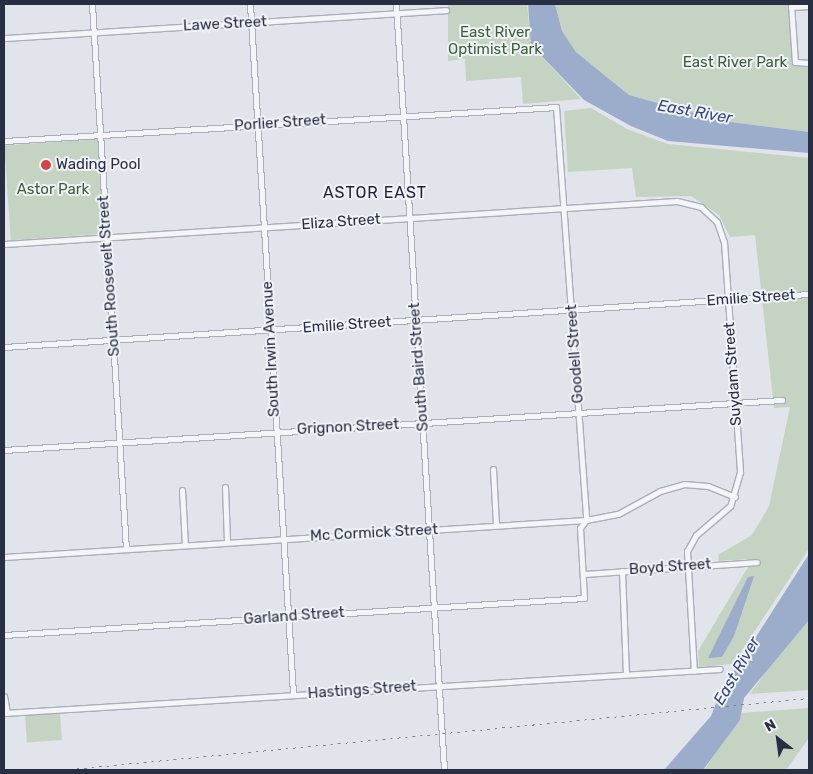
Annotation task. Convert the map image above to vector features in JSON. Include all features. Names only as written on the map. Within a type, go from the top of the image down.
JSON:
[{"type":"street","name":"South Roosevelt Street","points":[[92,4],[126,549]]},
{"type":"street","name":"South Irwin Avenue","points":[[250,4],[281,538],[293,694]]},
{"type":"street","name":"South Baird Street","points":[[396,4],[444,770]]},
{"type":"street","points":[[809,6],[791,6],[795,63],[809,63]]},
{"type":"street","name":"Lawe Street","points":[[4,38],[446,10]]},
{"type":"street","name":"Porlier Street","points":[[4,141],[556,107]]},
{"type":"street","name":"Goodell Street","points":[[556,107],[566,208],[586,520],[580,528],[584,598]]},
{"type":"street","name":"Eliza Street","points":[[4,244],[677,200]]},
{"type":"street","name":"Suydam Street","points":[[677,200],[702,208],[721,230],[728,300],[738,454],[735,498]]},
{"type":"street","name":"Emilie Street","points":[[4,347],[809,294]]},
{"type":"street","name":"Grignon Street","points":[[4,450],[782,400]]},
{"type":"street","points":[[493,469],[496,525]]},
{"type":"street","name":"Mc Cormick Street","points":[[4,557],[586,520],[618,514],[676,486],[708,486],[735,498]]},
{"type":"street","points":[[225,487],[227,542]]},
{"type":"street","points":[[182,490],[185,545]]},
{"type":"street","points":[[694,671],[687,566],[692,540],[720,518],[735,498]]},
{"type":"street","name":"Boyd Street","points":[[583,574],[757,562]]},
{"type":"street","points":[[622,571],[626,673]]},
{"type":"street","name":"Garland Street","points":[[4,635],[584,598]]},
{"type":"street","name":"Hastings Street","points":[[5,713],[626,673],[720,669]]},
{"type":"street","points":[[4,696],[5,713]]},
{"type":"green space","name":"East River Optimist Park","points":[[448,4],[527,4],[531,45],[581,99],[523,104],[521,77],[466,81],[465,59],[448,61]]},
{"type":"green space","name":"East River Park","points":[[555,4],[791,4],[795,62],[809,63],[809,132],[723,121],[629,95],[576,52],[562,31]]},
{"type":"green space","points":[[591,108],[627,129],[668,144],[809,158],[809,549],[733,664],[699,667],[698,651],[748,567],[748,559],[719,561],[718,555],[752,535],[769,506],[790,407],[774,408],[755,235],[730,237],[719,215],[691,196],[636,197],[632,168],[568,172],[564,111]]},
{"type":"green space","name":"Astor Park","points":[[98,139],[105,234],[11,240],[4,146]]},
{"type":"green space","points":[[809,620],[809,690],[750,694],[777,656]]},
{"type":"green space","points":[[809,708],[809,738],[786,770],[704,770],[742,713]]},
{"type":"green space","points":[[60,713],[62,740],[27,742],[25,715]]},
{"type":"water","points":[[528,4],[555,4],[562,31],[576,52],[629,95],[723,121],[809,132],[809,153],[668,141],[631,126],[584,100],[531,45]]},
{"type":"water","name":"East River","points":[[809,554],[809,620],[744,698],[740,720],[703,770],[664,770],[711,716],[720,693]]},
{"type":"water","points":[[754,576],[734,636],[722,657],[708,658],[748,577]]},
{"type":"railway","points":[[62,770],[809,698]]},
{"type":"place","name":"Wading Pool","points":[[46,165]]},
{"type":"district","name":"ASTOR EAST","points":[[375,193]]}]
